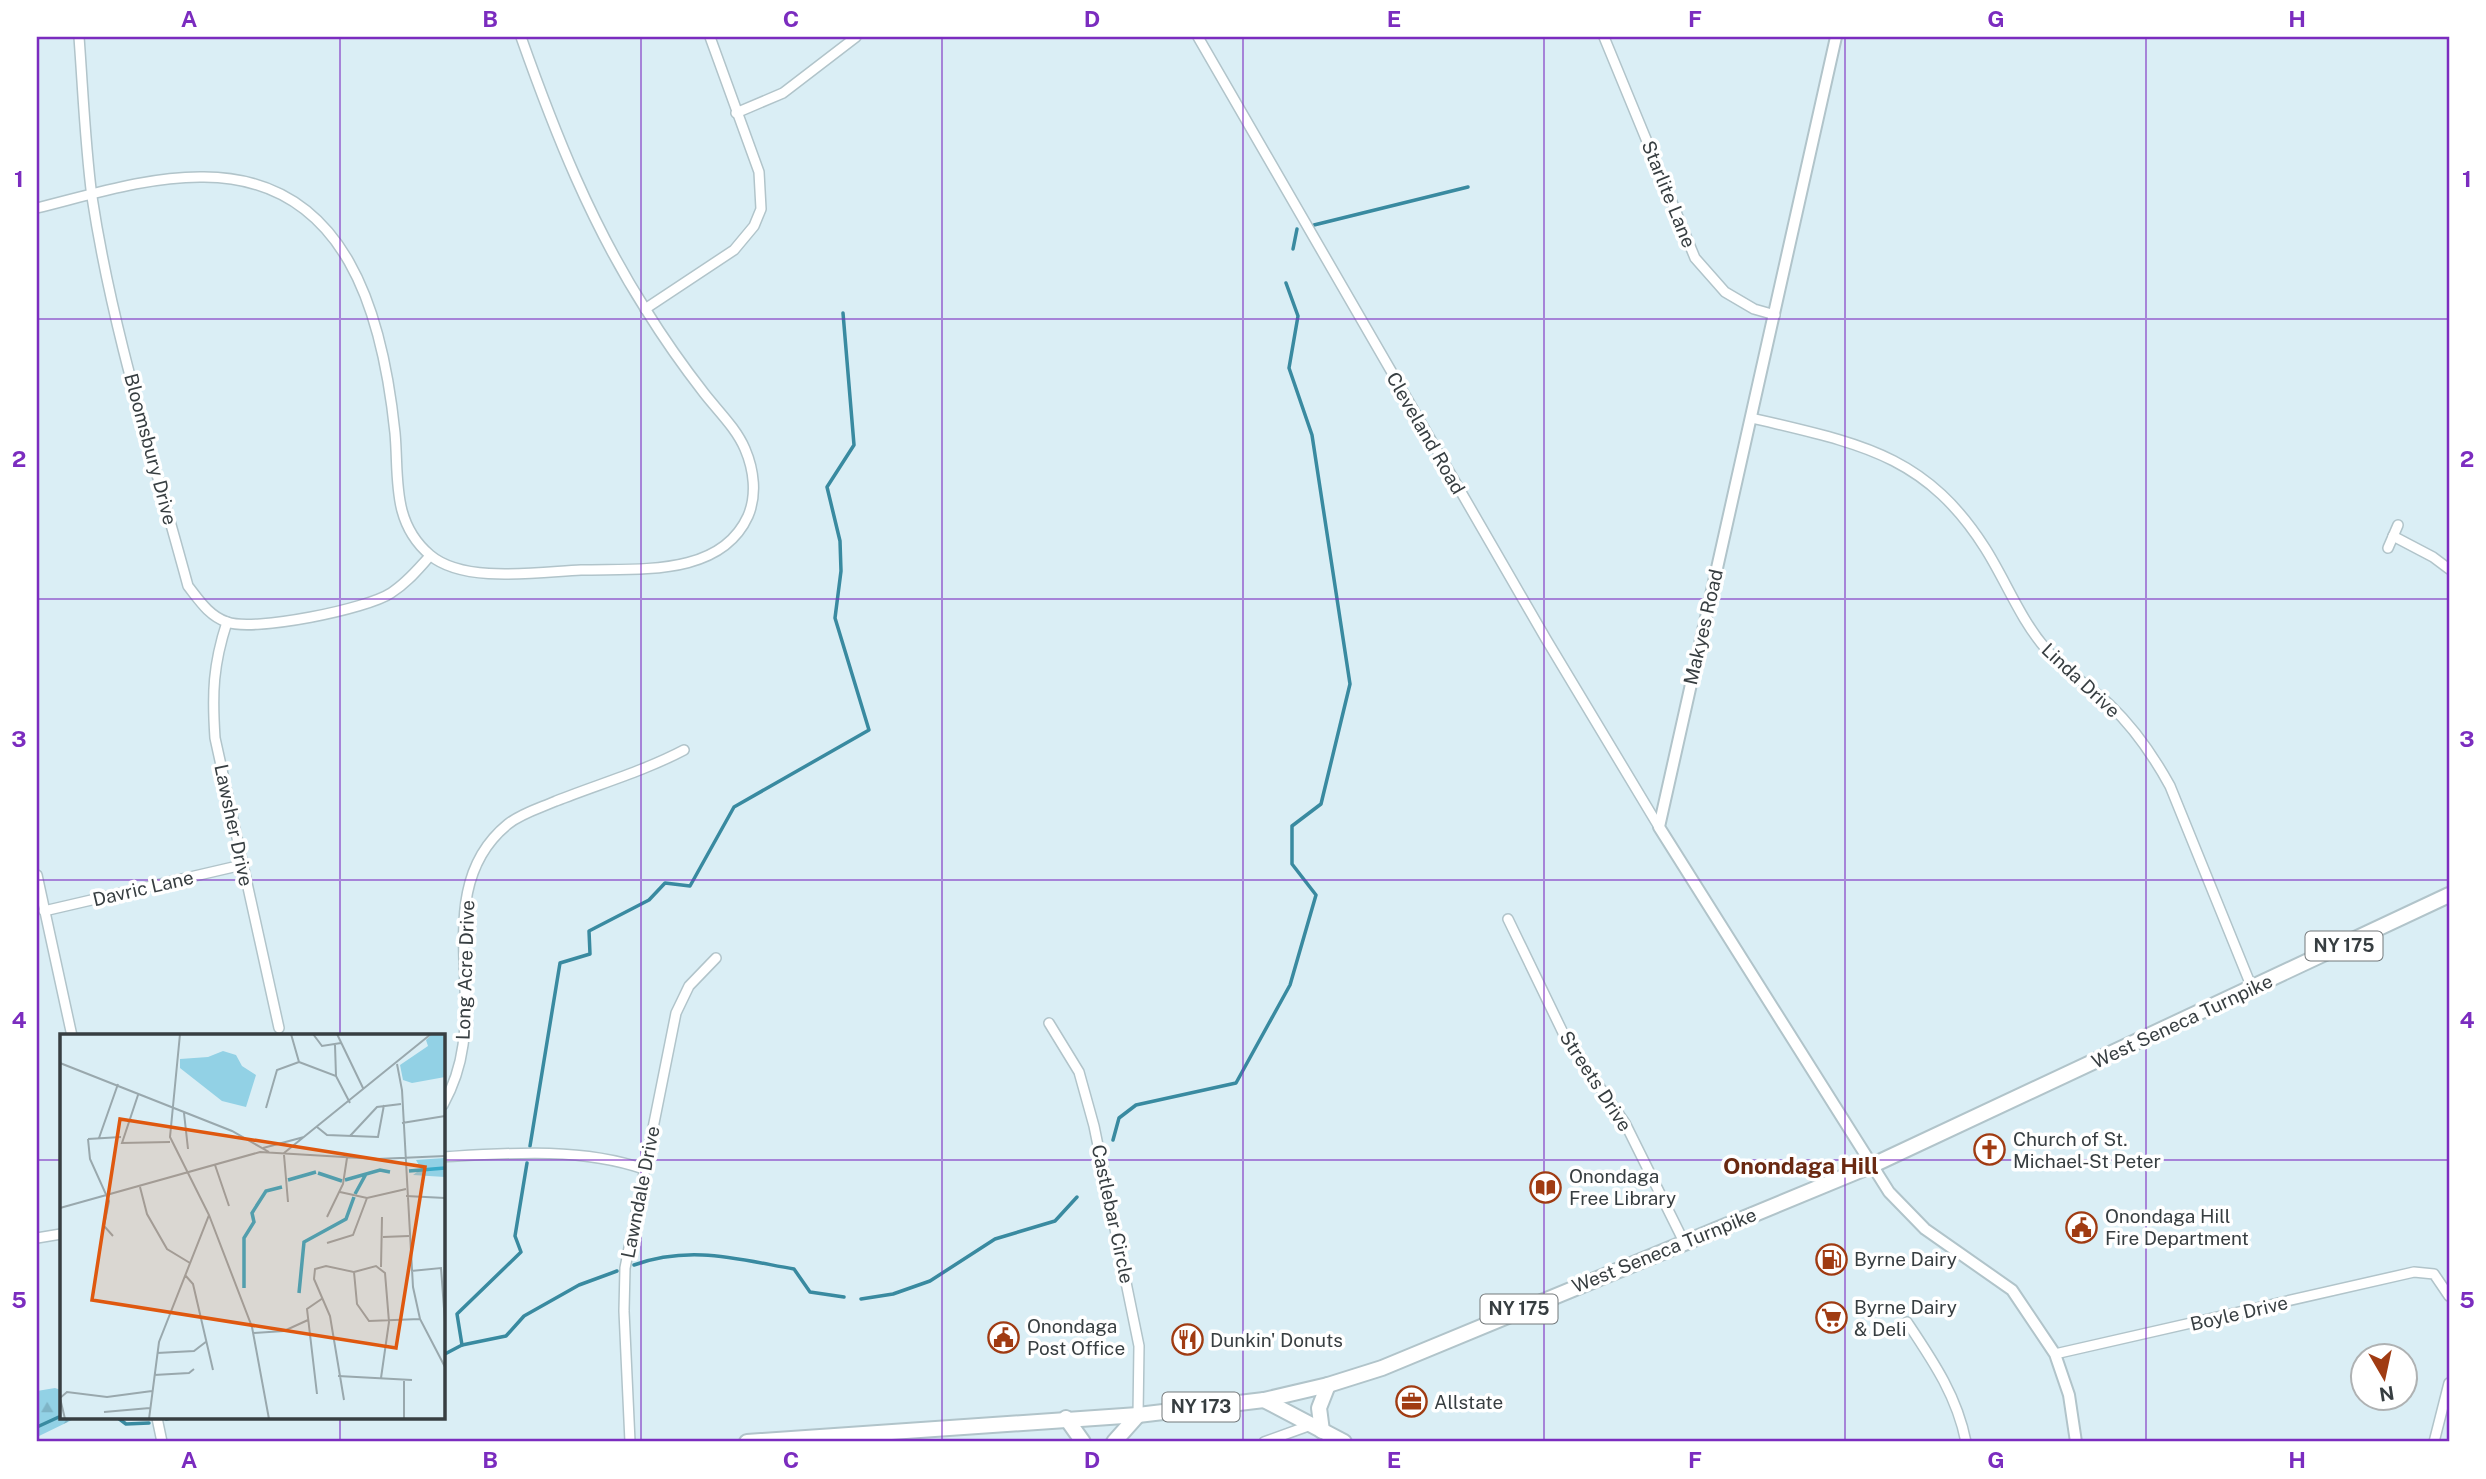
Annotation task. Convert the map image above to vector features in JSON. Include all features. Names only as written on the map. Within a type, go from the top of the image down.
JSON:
[{"type":"main road","name":"West Seneca Turnpike","points":[[747,1442],[1138,1415],[1264,1400],[1328,1385],[1382,1368],[1873,1165],[2449,895]]},
{"type":"main road","points":[[1316,1428],[1319,1408],[1328,1385]]},
{"type":"main road","name":"NY 173","points":[[1264,1400],[1344,1442]]},
{"type":"main road","points":[[1114,1442],[1138,1415]]},
{"type":"main road","points":[[1066,1418],[1083,1442]]},
{"type":"street","name":"Bloomsbury Drive","points":[[79,37],[92,195],[117,321],[188,586],[205,608],[227,622]]},
{"type":"street","points":[[37,208],[175,180],[229,178],[251,183],[296,205],[336,239],[369,298],[390,379],[399,506],[408,528],[430,556],[456,568],[503,573],[667,567],[702,560],[721,549],[743,526],[754,496],[752,470],[744,447],[678,360],[599,232],[577,185],[521,37]]},
{"type":"street","points":[[645,309],[734,250],[754,226],[762,197],[760,172],[710,37]]},
{"type":"street","points":[[736,113],[783,93],[856,37]]},
{"type":"street","name":"Cleveland Road","points":[[1198,37],[1546,639],[1659,827]]},
{"type":"street","name":"Starlite Lane","points":[[1604,37],[1695,258],[1726,292],[1754,309],[1775,315]]},
{"type":"street","name":"Makyes Road","points":[[1659,827],[1836,37]]},
{"type":"street","name":"Linda Drive","points":[[1752,418],[1878,452],[1913,471],[1955,508],[1992,559],[2037,638],[2053,657],[2110,705],[2153,756],[2170,786],[2252,988]]},
{"type":"street","points":[[2388,548],[2398,524]]},
{"type":"street","points":[[2393,536],[2433,557],[2449,569]]},
{"type":"street","points":[[227,622],[264,626],[357,606],[390,595],[430,556]]},
{"type":"street","name":"Lawsher Drive","points":[[227,622],[214,663],[212,693],[215,738],[279,1028]]},
{"type":"street","name":"Long Acre Drive","points":[[444,1103],[453,1086],[463,1045],[464,913],[477,865],[489,845],[509,824],[529,812],[644,769],[684,750]]},
{"type":"street","points":[[1659,827],[1889,1192],[1925,1228],[2012,1290],[2055,1354],[2069,1395],[2076,1442]]},
{"type":"street","name":"Davric Lane","points":[[44,911],[242,865]]},
{"type":"street","points":[[37,875],[72,1034]]},
{"type":"street","name":"Streets Drive","points":[[1508,919],[1566,1039],[1625,1123],[1684,1242]]},
{"type":"street","name":"Lawndale Drive","points":[[630,1442],[624,1311],[625,1268],[677,1013],[689,986],[716,958]]},
{"type":"street","name":"Castlebar Circle","points":[[1049,1023],[1079,1072],[1094,1126],[1139,1346],[1136,1394],[1138,1415]]},
{"type":"street","points":[[444,1157],[580,1156],[622,1161],[644,1169]]},
{"type":"street","points":[[37,1238],[60,1234]]},
{"type":"street","name":"Boyle Drive","points":[[2055,1354],[2424,1272],[2434,1275],[2449,1296]]},
{"type":"street","points":[[1907,1322],[1949,1387],[1961,1415],[1966,1442]]},
{"type":"street","points":[[2434,1442],[2449,1383]]},
{"type":"street","points":[[157,1420],[162,1442]]},
{"type":"street","points":[[1266,1441],[1316,1428]]},
{"type":"green space","points":[[60,1390],[60,1420],[72,1420],[37,1437],[37,1391]]},
{"type":"waterway","points":[[1314,225],[1468,187]]},
{"type":"waterway","points":[[1293,249],[1297,229]]},
{"type":"waterway","points":[[1113,1140],[1119,1118],[1136,1105],[1236,1083],[1290,985],[1316,895],[1292,864],[1292,826],[1321,804],[1350,684],[1312,435],[1289,368],[1298,316],[1286,283]]},
{"type":"waterway","points":[[530,1146],[560,963],[590,954],[589,931],[649,900],[665,883],[690,886],[734,807],[869,730],[835,618],[841,571],[840,541],[827,487],[854,445],[843,313]]},
{"type":"waterway","points":[[462,1345],[457,1314],[521,1252],[515,1236],[527,1163]]},
{"type":"waterway","points":[[861,1299],[893,1294],[930,1281],[995,1239],[1055,1221],[1077,1197]]},
{"type":"waterway","points":[[634,1265],[675,1256],[733,1258],[794,1269],[810,1292],[844,1297]]},
{"type":"waterway","points":[[444,1354],[462,1345],[506,1336],[524,1316],[579,1285],[617,1271]]},
{"type":"waterway","points":[[37,1427],[60,1416]]},
{"type":"waterway","points":[[121,1420],[126,1424],[149,1423]]},
{"type":"place","name":"Church of St. Michael-St Peter","points":[[1990,1150]]},
{"type":"place","name":"Onondaga Free Library","points":[[1546,1187]]},
{"type":"place","name":"Onondaga Hill Fire Department","points":[[2082,1227]]},
{"type":"place","name":"Byrne Dairy","points":[[1831,1259]]},
{"type":"place","name":"Byrne Dairy & Deli","points":[[1831,1318]]},
{"type":"place","name":"Onondaga Post Office","points":[[1004,1337]]},
{"type":"place","name":"Dunkin' Donuts","points":[[1187,1340]]},
{"type":"place","name":"Allstate","points":[[1411,1402]]},
{"type":"district","name":"Onondaga Hill","points":[[1801,1166]]}]
